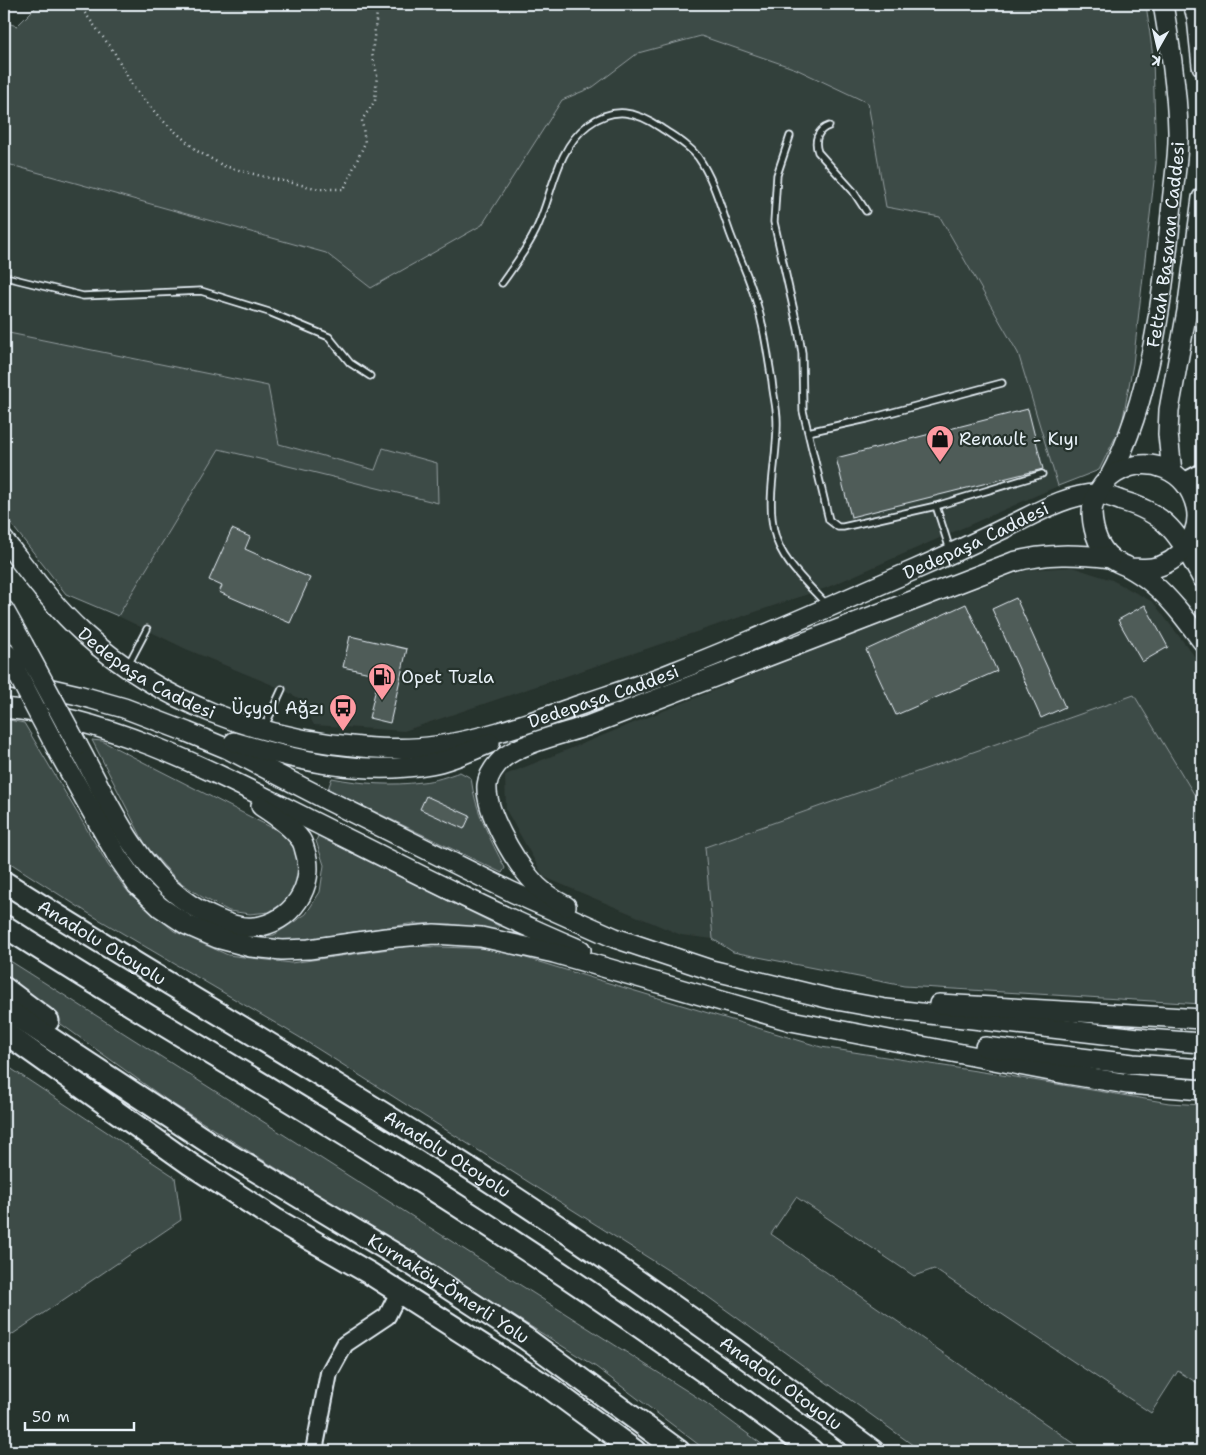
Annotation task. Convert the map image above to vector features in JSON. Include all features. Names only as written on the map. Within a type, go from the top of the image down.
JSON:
[{"type":"highway","name":"Anadolu Otoyolu","points":[[4,882],[90,937],[293,1057],[530,1207],[615,1265],[873,1451]]},
{"type":"highway","name":"Anadolu Otoyolu","points":[[4,926],[393,1164],[516,1243],[674,1352],[812,1451]]},
{"type":"highway","points":[[4,988],[208,1142]]},
{"type":"highway","points":[[4,1008],[208,1142]]},
{"type":"highway","points":[[4,1032],[190,1164]]},
{"type":"highway","points":[[4,1049],[80,1099],[190,1164]]},
{"type":"highway","name":"Kurnaköy-Ömerli Yolu","points":[[208,1142],[413,1265],[525,1338],[679,1451]]},
{"type":"highway","name":"Kurnaköy-Ömerli Yolu","points":[[190,1164],[275,1220],[369,1273],[551,1389],[635,1451]]},
{"type":"main road","name":"Fettah Başaran Caddesi","points":[[1097,494],[1109,478],[1122,454],[1145,383],[1168,250],[1178,134],[1176,82],[1162,4]]},
{"type":"main road","points":[[1193,4],[1197,18],[1202,66]]},
{"type":"main road","points":[[1178,477],[1168,434],[1169,410],[1187,310],[1202,198]]},
{"type":"main road","points":[[1109,478],[1126,467],[1142,464],[1158,466],[1178,477],[1192,494],[1196,508],[1196,519],[1186,548],[1177,557],[1153,568],[1130,568]]},
{"type":"main road","points":[[1097,494],[1092,510],[1093,527],[1098,542],[1111,558],[1153,584],[1171,601],[1202,641]]},
{"type":"main road","name":"Dedepaşa Caddesi","points":[[4,540],[45,592],[81,632],[128,667],[162,689],[203,710],[234,722],[264,730],[340,746],[393,750],[436,746],[503,731],[674,672],[951,554],[1054,505],[1076,498],[1097,494],[1137,505],[1161,518],[1175,531],[1202,578]]},
{"type":"main road","name":"Dedepaşa Caddesi","points":[[651,950],[563,905],[544,892],[529,878],[504,840],[490,805],[487,785],[492,770],[502,759],[520,748],[587,726],[1013,562],[1038,556],[1084,555],[1111,558]]},
{"type":"main road","points":[[4,610],[11,649],[59,753],[117,856],[136,885],[160,907],[186,925],[217,938],[251,946],[282,950],[434,934],[481,937],[554,953],[791,1021],[1066,1074],[1128,1084],[1202,1090]]},
{"type":"main road","points":[[11,649],[78,746],[134,848],[156,874],[181,898],[208,915],[231,924],[253,928],[274,921],[291,910],[302,896],[309,876],[308,860],[302,841],[287,825],[268,810],[162,750]]},
{"type":"main road","points":[[4,678],[78,695],[284,756],[324,765],[363,768],[399,768],[433,763],[466,753],[578,705]]},
{"type":"main road","points":[[4,708],[51,715],[97,727],[162,750],[276,803],[462,896],[545,935],[612,963],[745,1008]]},
{"type":"main road","points":[[124,708],[228,749],[512,892],[614,938],[711,970],[772,986],[886,1009],[1147,1039],[1202,1043]]},
{"type":"main road","points":[[772,986],[879,1000],[1202,1019]]},
{"type":"main road","points":[[840,1031],[1202,1070]]},
{"type":"street","points":[[1178,477],[1202,472]]},
{"type":"street","points":[[314,1451],[329,1373],[345,1344],[387,1316],[399,1292]]},
{"type":"lane","points":[[502,283],[526,248],[536,229],[562,158],[572,142],[587,126],[603,116],[615,112],[626,112],[640,116],[653,123],[689,147],[697,156],[713,185],[752,287],[760,315],[777,418],[771,510],[776,539],[785,557],[828,607]]},
{"type":"lane","points":[[829,126],[823,128],[816,139],[815,145],[818,152],[853,191],[866,211]]},
{"type":"lane","points":[[790,136],[777,175],[774,222],[796,311],[802,353],[803,411],[829,520],[833,524],[843,527],[936,506],[1042,474]]},
{"type":"lane","points":[[4,278],[83,296],[201,291],[269,312],[329,337],[350,363],[370,376]]},
{"type":"lane","points":[[808,432],[840,426],[1002,384]]},
{"type":"lane","points":[[936,506],[951,554]]},
{"type":"lane","points":[[128,667],[147,629]]},
{"type":"lane","points":[[264,730],[282,689]]},
{"type":"path","points":[[80,4],[114,52],[134,88],[160,118],[197,151],[224,166],[320,189],[344,189],[365,143],[362,120],[375,101],[377,74],[372,54],[378,4]]},
{"type":"shaded area","points":[[39,4],[1146,4],[1153,57],[1156,163],[1133,364],[1122,424],[1099,470],[1058,486],[1018,353],[940,217],[886,207],[868,103],[796,69],[701,36],[638,53],[593,87],[562,100],[482,225],[371,288],[326,253],[4,163],[4,22],[17,26]]},
{"type":"shaded area","points":[[701,36],[796,69],[868,103],[886,207],[940,216],[1018,353],[1058,486],[826,588],[404,731],[314,725],[300,699],[282,689],[186,649],[118,616],[219,449],[375,470],[279,444],[267,386],[4,332],[4,163],[326,253],[371,288],[584,67]]},
{"type":"shaded area","points":[[4,332],[268,386],[279,444],[375,470],[383,448],[437,463],[438,503],[219,449],[118,616],[66,594],[4,515]]},
{"type":"shaded area","points":[[1072,567],[1112,580],[1153,602],[1202,666],[1202,788],[1194,794],[1134,696],[705,847],[713,939],[681,935],[544,877],[506,810],[505,775],[846,637],[1027,570]]},
{"type":"shaded area","points":[[1134,695],[1194,794],[1202,788],[1202,1004],[904,986],[733,952],[713,939],[705,847]]},
{"type":"shaded area","points":[[4,719],[24,723],[108,865],[129,893],[174,931],[228,955],[291,963],[410,946],[496,949],[821,1047],[1169,1103],[1202,1105],[1202,1386],[1178,1371],[1151,1413],[934,1269],[914,1276],[796,1197],[771,1234],[1085,1451],[921,1451],[693,1286],[299,1037],[88,913],[4,859]]},
{"type":"shaded area","points":[[92,740],[102,741],[286,835],[302,863],[300,885],[289,899],[269,912],[250,914],[229,911],[202,897],[177,880],[146,846]]},
{"type":"shaded area","points":[[460,772],[471,778],[480,813],[505,868],[502,873],[328,789],[332,778],[354,782],[400,784],[432,781]]},
{"type":"shaded area","points":[[318,836],[499,926],[498,931],[450,924],[409,924],[293,941],[261,940],[259,936],[274,935],[306,914],[320,892],[324,865],[316,841]]},
{"type":"shaded area","points":[[4,957],[706,1403],[771,1451],[707,1451],[596,1367],[168,1101],[4,983]]},
{"type":"shaded area","points":[[4,1064],[175,1177],[181,1220],[4,1340]]},
{"type":"building","name":"Renault - Kıyı","points":[[1028,409],[1043,469],[851,517],[836,458]]},
{"type":"building","points":[[232,529],[250,537],[245,549],[310,578],[290,623],[219,592],[222,586],[209,580]]},
{"type":"building","points":[[1016,598],[1065,707],[1041,718],[992,609]]},
{"type":"building","points":[[966,604],[997,671],[896,715],[866,650]]},
{"type":"building","points":[[1145,605],[1168,647],[1142,662],[1118,620]]},
{"type":"building","points":[[350,636],[407,649],[390,723],[369,718],[379,675],[343,667]]},
{"type":"building","points":[[426,796],[470,816],[464,829],[420,809]]},
{"type":"place","name":"Renault - Kıyı","points":[[940,463]]},
{"type":"place","name":"Opet Tuzla","points":[[382,701]]},
{"type":"place","name":"Üçyol Ağzı","points":[[343,732]]}]
